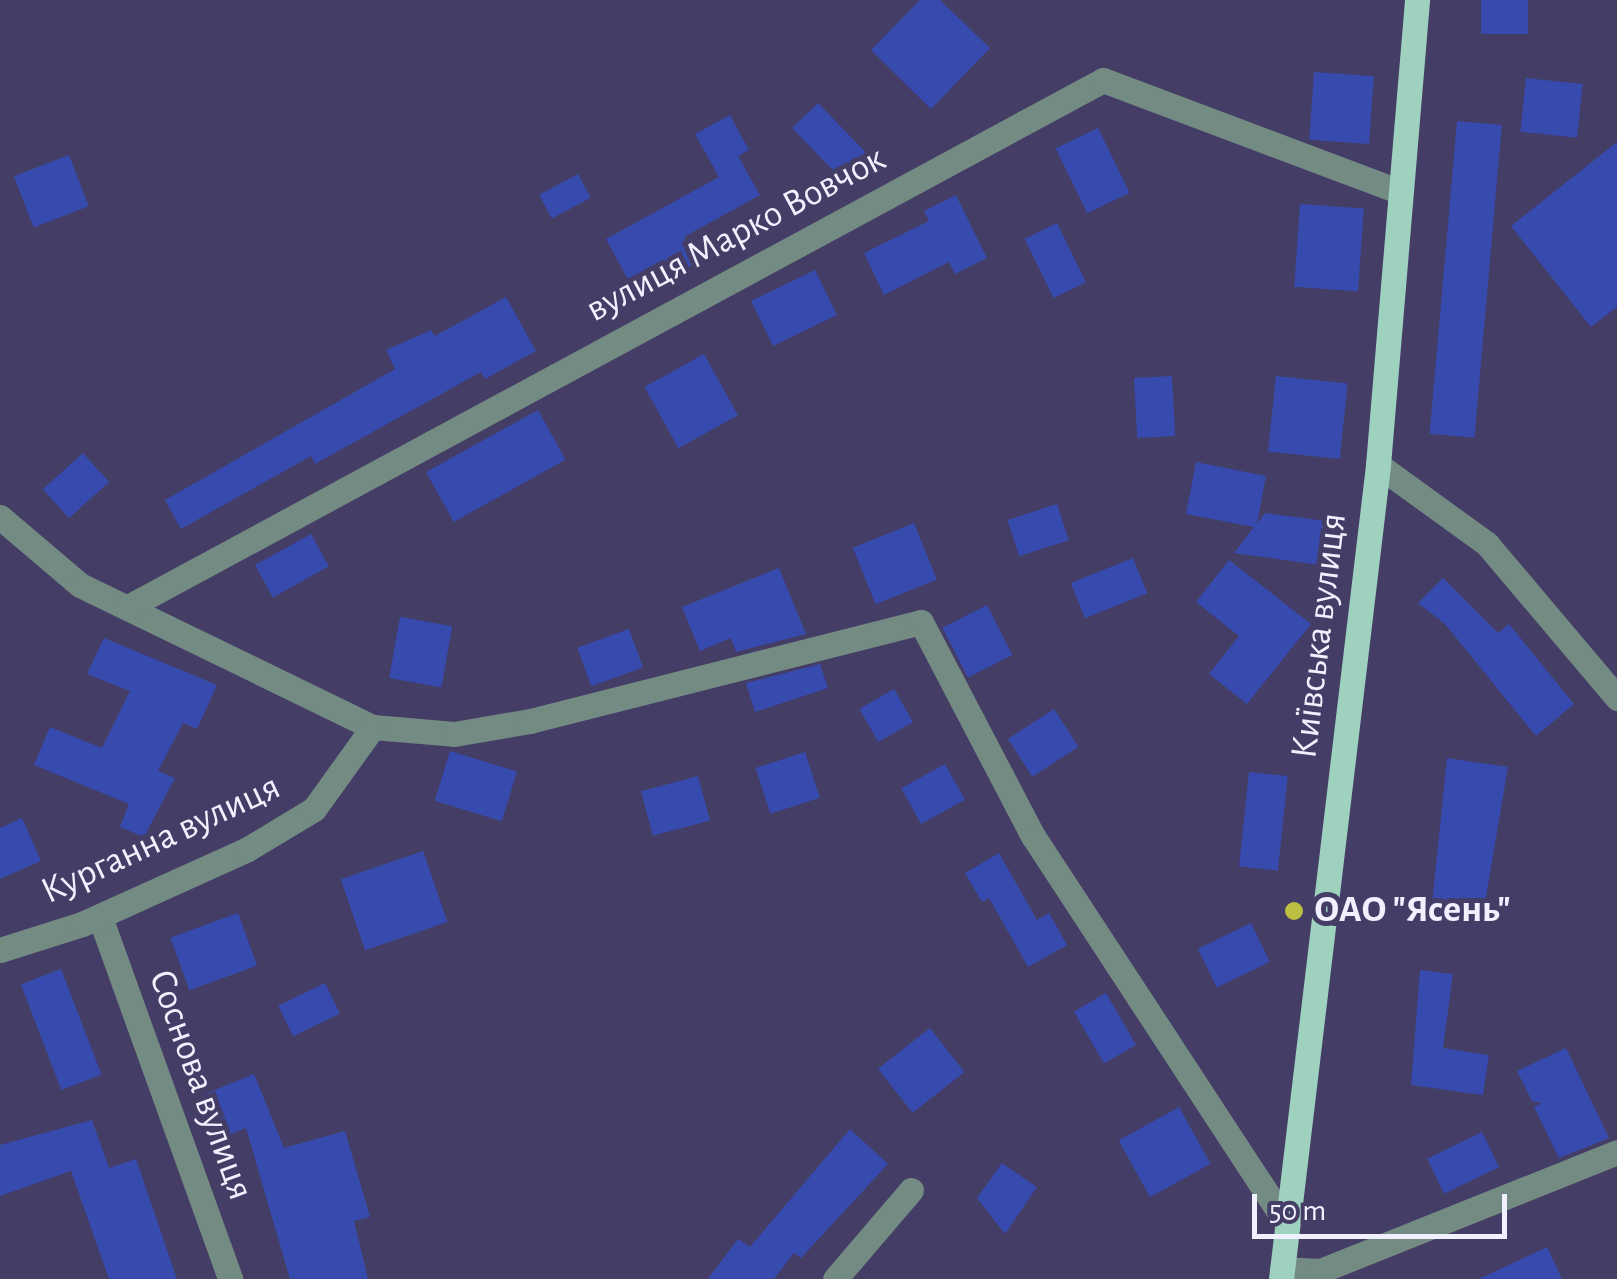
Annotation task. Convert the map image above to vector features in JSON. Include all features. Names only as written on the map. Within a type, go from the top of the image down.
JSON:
[{"type":"main road","name":"Київська вулиця","points":[[1281,1274],[1378,465],[1417,0]]},
{"type":"street","name":"вулиця Марко Вовчок","points":[[128,607],[1103,80],[1398,192]]},
{"type":"street","points":[[1378,465],[1487,544],[1617,698]]},
{"type":"street","points":[[0,517],[80,585],[373,728],[454,734],[530,722],[921,622],[1033,836],[1285,1221]]},
{"type":"street","name":"Курганна вулиця","points":[[0,950],[100,916],[246,850],[314,809],[373,728]]},
{"type":"street","name":"Соснова вулиця","points":[[100,916],[230,1279]]},
{"type":"street","points":[[1281,1274],[1320,1270],[1617,1152]]},
{"type":"street","points":[[835,1279],[911,1190]]},
{"type":"building","points":[[920,0],[940,0],[990,48],[931,109],[871,50]]},
{"type":"building","points":[[1481,0],[1528,0],[1528,34],[1481,34]]},
{"type":"building","points":[[1314,72],[1374,76],[1369,144],[1309,140]]},
{"type":"building","points":[[1526,78],[1583,84],[1577,138],[1520,132]]},
{"type":"building","points":[[818,103],[867,154],[841,179],[792,128]]},
{"type":"building","points":[[730,115],[749,150],[738,156],[760,195],[684,237],[698,262],[637,296],[606,239],[719,177],[695,134]]},
{"type":"building","points":[[1457,121],[1502,125],[1474,438],[1430,434]]},
{"type":"building","points":[[1098,128],[1130,193],[1087,213],[1056,149]]},
{"type":"building","points":[[1617,142],[1617,307],[1591,327],[1511,226]]},
{"type":"building","points":[[69,155],[89,206],[34,227],[14,176]]},
{"type":"building","points":[[578,174],[591,198],[552,218],[539,195]]},
{"type":"building","points":[[956,195],[987,258],[955,274],[949,262],[884,295],[864,253],[929,221],[924,211]]},
{"type":"building","points":[[1300,204],[1364,208],[1358,291],[1294,287]]},
{"type":"building","points":[[1057,223],[1086,282],[1054,298],[1025,239]]},
{"type":"building","points":[[815,270],[837,315],[773,346],[751,301]]},
{"type":"building","points":[[506,297],[536,351],[485,379],[481,372],[315,464],[311,456],[181,529],[165,500],[395,369],[386,350],[431,330],[435,336]]},
{"type":"building","points":[[704,354],[738,415],[678,448],[645,387]]},
{"type":"building","points":[[1172,376],[1175,436],[1137,438],[1134,378]]},
{"type":"building","points":[[1276,376],[1348,384],[1340,459],[1268,452]]},
{"type":"building","points":[[538,410],[566,460],[454,522],[426,472]]},
{"type":"building","points":[[83,453],[109,482],[69,518],[43,489]]},
{"type":"building","points":[[1196,462],[1266,476],[1257,524],[1265,513],[1326,521],[1320,565],[1234,553],[1254,527],[1186,514]]},
{"type":"building","points":[[1057,504],[1069,540],[1019,556],[1008,520]]},
{"type":"building","points":[[914,523],[937,580],[876,604],[853,548]]},
{"type":"building","points":[[311,534],[329,566],[273,597],[255,565]]},
{"type":"building","points":[[1133,558],[1147,593],[1085,618],[1071,583]]},
{"type":"building","points":[[1229,560],[1311,624],[1247,704],[1209,674],[1239,636],[1196,602]]},
{"type":"building","points":[[779,568],[806,634],[736,652],[731,638],[700,651],[682,607]]},
{"type":"building","points":[[1443,578],[1498,633],[1509,624],[1574,704],[1536,736],[1445,624],[1418,603]]},
{"type":"building","points":[[987,605],[1012,655],[968,678],[942,628]]},
{"type":"building","points":[[400,617],[452,626],[441,687],[389,678]]},
{"type":"building","points":[[629,629],[643,668],[591,686],[577,648]]},
{"type":"building","points":[[104,638],[217,685],[197,729],[183,723],[158,771],[175,778],[144,837],[120,827],[129,804],[34,765],[50,727],[102,748],[130,691],[87,674]]},
{"type":"building","points":[[820,664],[828,688],[755,712],[746,683]]},
{"type":"building","points":[[894,689],[913,722],[878,742],[859,709]]},
{"type":"building","points":[[1054,709],[1079,747],[1032,777],[1008,739]]},
{"type":"building","points":[[450,751],[517,771],[502,821],[435,801]]},
{"type":"building","points":[[805,752],[820,798],[770,814],[756,768]]},
{"type":"building","points":[[1447,758],[1508,767],[1482,921],[1431,914]]},
{"type":"building","points":[[945,764],[965,800],[921,824],[901,788]]},
{"type":"building","points":[[1249,772],[1288,776],[1278,871],[1239,866]]},
{"type":"building","points":[[698,776],[710,820],[653,836],[641,791]]},
{"type":"building","points":[[22,818],[41,861],[0,879],[0,828]]},
{"type":"building","points":[[423,851],[447,922],[365,950],[341,879]]},
{"type":"building","points":[[999,853],[1037,920],[1049,913],[1067,945],[1028,967],[989,898],[982,902],[965,873]]},
{"type":"building","points":[[238,913],[257,966],[189,990],[170,938]]},
{"type":"building","points":[[1251,923],[1270,962],[1217,988],[1198,949]]},
{"type":"building","points":[[61,969],[101,1074],[61,1090],[21,984]]},
{"type":"building","points":[[1420,970],[1453,974],[1443,1048],[1489,1055],[1483,1095],[1411,1085]]},
{"type":"building","points":[[325,983],[340,1014],[293,1036],[278,1006]]},
{"type":"building","points":[[1106,993],[1136,1045],[1104,1063],[1074,1012]]},
{"type":"building","points":[[930,1028],[964,1072],[912,1113],[878,1069]]},
{"type":"building","points":[[1566,1048],[1609,1138],[1559,1158],[1534,1107],[1542,1103],[1532,1101],[1517,1071]]},
{"type":"building","points":[[254,1074],[284,1148],[345,1131],[370,1217],[354,1221],[368,1279],[290,1279],[246,1128],[224,1137],[205,1094]]},
{"type":"building","points":[[1179,1107],[1211,1164],[1150,1197],[1119,1140]]},
{"type":"building","points":[[92,1120],[109,1168],[136,1159],[177,1279],[109,1279],[71,1171],[0,1196],[0,1145]]},
{"type":"building","points":[[850,1129],[888,1164],[801,1258],[794,1253],[774,1279],[708,1279],[738,1239],[750,1247]]},
{"type":"building","points":[[1482,1132],[1499,1167],[1444,1194],[1427,1159]]},
{"type":"building","points":[[1002,1163],[1037,1187],[1005,1234],[977,1198]]},
{"type":"building","points":[[1547,1247],[1562,1279],[1479,1279]]},
{"type":"place","name":"ОАО \"Ясень\"","points":[[1294,911]]}]
